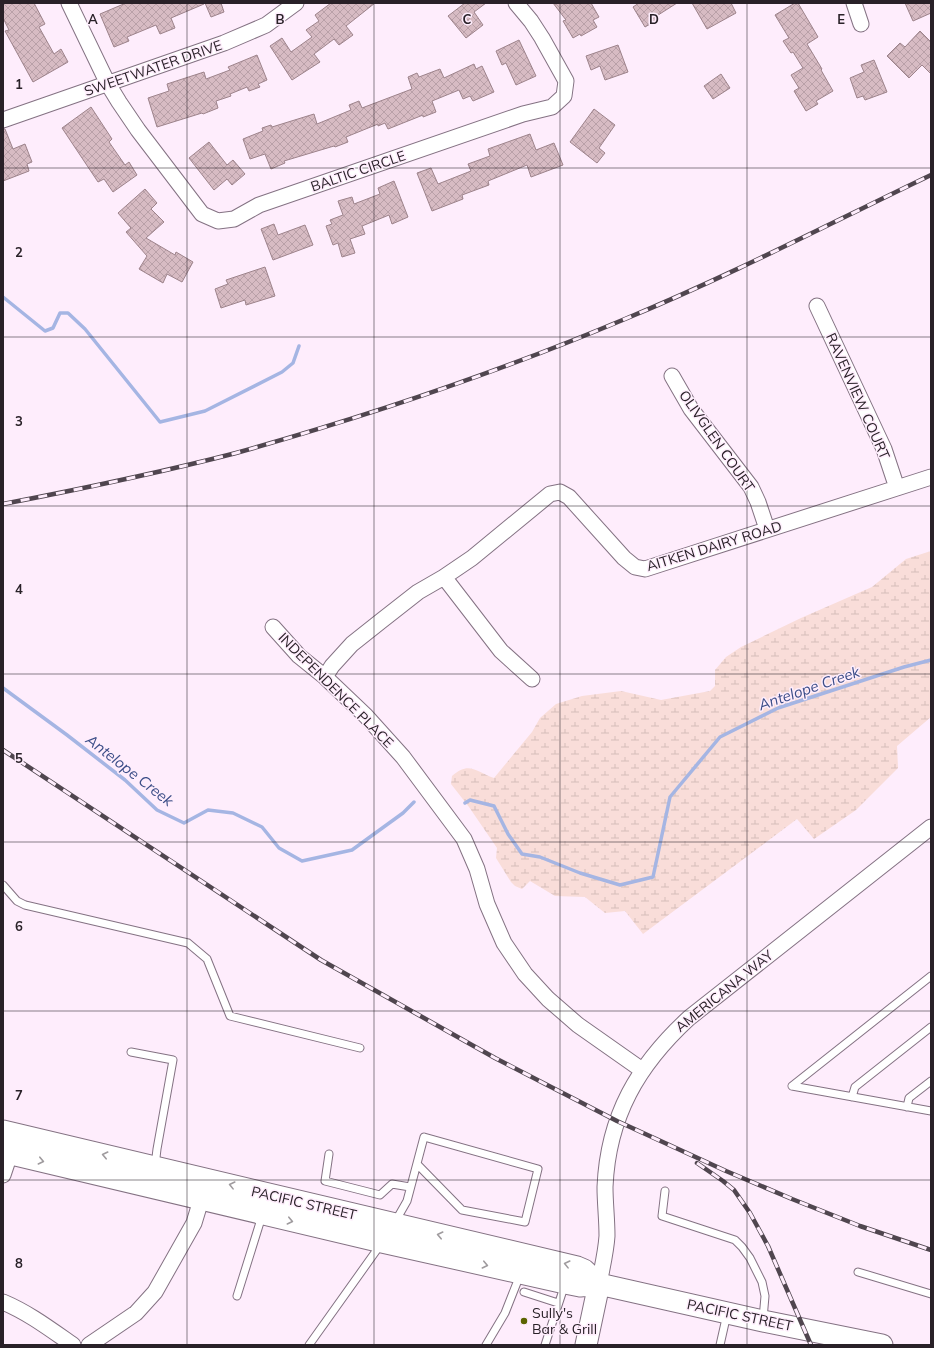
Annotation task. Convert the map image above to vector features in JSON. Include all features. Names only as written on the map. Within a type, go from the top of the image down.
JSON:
[{"type":"main road","name":"PACIFIC STREET","points":[[10,1133],[153,1177],[201,1200],[266,1204]]},
{"type":"main road","name":"PACIFIC STREET","points":[[7,1153],[153,1177],[207,1179],[266,1204],[388,1233],[577,1267],[584,1270],[599,1284]]},
{"type":"main road","name":"PACIFIC STREET","points":[[388,1233],[522,1283],[565,1283],[580,1286],[599,1284],[763,1321],[879,1345]]},
{"type":"main road","points":[[586,1345],[599,1284]]},
{"type":"street","name":"BALTIC CIRCLE","points":[[69,3],[108,84],[138,130],[202,214],[218,221],[234,219],[259,205],[523,114],[552,106],[564,96],[566,81],[542,38],[531,21],[516,3]]},
{"type":"street","name":"SWEETWATER DRIVE","points":[[3,120],[224,43],[266,25],[296,3]]},
{"type":"street","points":[[854,3],[861,24]]},
{"type":"street","name":"RAVENVIEW COURT","points":[[817,306],[884,449],[897,488]]},
{"type":"street","name":"OLIVGLEN COURT","points":[[672,376],[691,409],[751,487],[758,502],[767,529]]},
{"type":"street","name":"AITKEN DAIRY ROAD","points":[[325,677],[332,666],[352,644],[418,592],[472,558],[550,494],[560,492],[569,497],[624,558],[635,567],[646,569],[931,477]]},
{"type":"street","points":[[444,577],[501,651],[532,679]]},
{"type":"street","name":"INDEPENDENCE PLACE","points":[[273,627],[298,656],[325,677],[366,716],[395,749],[464,839],[477,869],[487,904],[504,943],[525,974],[548,999],[578,1025],[642,1070]]},
{"type":"street","name":"AMERICANA WAY","points":[[599,1284],[606,1247],[605,1188],[607,1162],[612,1138],[622,1109],[642,1070],[675,1030],[689,1018],[931,827]]},
{"type":"street","points":[[3,1175],[10,1133]]},
{"type":"street","points":[[89,1345],[136,1313],[155,1292],[194,1223],[207,1179]]},
{"type":"street","points":[[3,1302],[42,1322],[73,1345]]},
{"type":"lane","points":[[3,885],[17,901],[25,905],[188,943],[207,959],[230,1016],[360,1048]]},
{"type":"lane","points":[[931,976],[792,1086],[931,1111]]},
{"type":"lane","points":[[852,1097],[855,1087],[931,1028]]},
{"type":"lane","points":[[131,1052],[173,1060],[153,1177]]},
{"type":"lane","points":[[907,1107],[909,1098],[931,1080]]},
{"type":"lane","points":[[309,1345],[388,1233],[406,1201],[424,1137],[538,1168],[525,1222],[462,1210],[417,1164]]},
{"type":"lane","points":[[329,1154],[325,1181],[380,1195],[392,1184],[410,1187]]},
{"type":"lane","points":[[665,1191],[662,1216],[735,1240],[750,1258],[762,1282],[765,1296],[763,1321]]},
{"type":"lane","points":[[237,1296],[266,1204]]},
{"type":"lane","points":[[858,1272],[931,1294]]},
{"type":"lane","points":[[486,1345],[522,1283],[558,1303]]},
{"type":"lane","points":[[545,1345],[565,1283]]},
{"type":"lane","points":[[720,1345],[728,1312]]},
{"type":"green space","points":[[931,551],[931,717],[897,746],[898,768],[856,810],[814,839],[797,819],[643,934],[625,911],[605,913],[585,897],[555,896],[530,881],[522,889],[515,886],[511,882],[496,858],[497,848],[451,784],[452,776],[458,771],[468,768],[477,770],[494,778],[532,732],[540,718],[556,704],[582,696],[621,691],[661,700],[710,691],[715,686],[715,670],[726,657],[741,647],[801,618],[872,587],[906,559]]},
{"type":"building","points":[[3,3],[34,3],[45,24],[39,27],[54,54],[61,49],[68,62],[33,82],[5,31],[9,30],[3,18]]},
{"type":"building","points":[[126,3],[204,4],[171,18],[175,28],[160,34],[156,25],[127,37],[129,41],[114,47],[100,14]]},
{"type":"building","points":[[205,3],[221,3],[224,12],[211,17]]},
{"type":"building","points":[[331,3],[375,3],[346,26],[353,35],[339,45],[334,39],[314,54],[320,62],[292,80],[270,46],[282,38],[291,52],[312,37],[306,30],[319,21],[315,15]]},
{"type":"building","points":[[465,3],[486,3],[474,12],[483,25],[466,38],[448,16]]},
{"type":"building","points":[[553,3],[591,3],[599,17],[593,20],[597,27],[581,36],[580,34],[573,38],[563,21],[566,20]]},
{"type":"building","points":[[639,3],[677,3],[655,17],[657,20],[645,27],[633,7]]},
{"type":"building","points":[[692,3],[731,3],[736,13],[707,29]]},
{"type":"building","points":[[795,3],[798,3],[818,37],[807,44],[833,91],[816,101],[818,104],[806,111],[794,91],[799,88],[791,75],[803,68],[793,52],[791,53],[783,41],[789,38],[775,15]]},
{"type":"building","points":[[905,3],[931,3],[931,13],[913,21]]},
{"type":"building","points":[[920,31],[931,42],[931,74],[922,65],[909,78],[887,56],[900,43],[905,47]]},
{"type":"building","points":[[519,40],[536,76],[516,85],[506,63],[502,65],[496,51]]},
{"type":"building","points":[[618,45],[628,72],[605,80],[600,66],[591,70],[586,56]]},
{"type":"building","points":[[257,55],[267,80],[258,84],[260,87],[249,91],[247,87],[230,94],[231,96],[216,101],[218,108],[203,114],[202,113],[157,127],[148,98],[169,91],[167,84],[204,72],[206,79],[230,70],[228,67]]},
{"type":"building","points":[[874,60],[887,92],[865,100],[863,96],[857,98],[850,78],[864,72],[861,65]]},
{"type":"building","points":[[474,64],[476,69],[482,66],[494,92],[473,101],[470,96],[463,99],[459,90],[432,101],[436,112],[423,117],[423,115],[388,129],[385,123],[378,126],[378,124],[346,137],[348,142],[284,161],[285,163],[271,169],[265,154],[250,159],[243,139],[263,131],[262,128],[271,125],[272,127],[314,114],[317,124],[351,110],[349,105],[359,101],[362,108],[412,89],[408,77],[417,73],[419,77],[440,69],[444,78]]},
{"type":"building","points":[[721,74],[730,88],[713,99],[704,86]]},
{"type":"building","points":[[91,107],[112,139],[109,142],[125,165],[129,162],[137,175],[113,192],[104,179],[98,182],[62,128]]},
{"type":"building","points":[[594,109],[615,125],[599,148],[605,153],[597,163],[570,142]]},
{"type":"building","points":[[3,129],[5,129],[13,149],[25,144],[32,162],[27,164],[29,171],[3,181]]},
{"type":"building","points":[[530,134],[536,150],[554,143],[563,165],[531,177],[527,165],[488,181],[489,185],[462,195],[463,199],[432,211],[417,173],[431,168],[438,184],[471,171],[468,164],[490,156],[488,149]]},
{"type":"building","points":[[209,142],[227,165],[233,160],[245,174],[232,185],[227,179],[214,190],[189,158]]},
{"type":"building","points":[[394,181],[408,217],[392,224],[389,215],[362,226],[365,234],[350,239],[355,253],[342,257],[338,243],[333,245],[326,226],[332,224],[330,220],[343,215],[338,201],[352,197],[354,204],[380,194],[378,188]]},
{"type":"building","points":[[145,189],[157,203],[151,209],[164,222],[146,238],[175,255],[176,252],[193,262],[182,282],[167,274],[163,283],[139,269],[147,256],[126,232],[131,228],[118,213]]},
{"type":"building","points":[[274,224],[278,235],[305,225],[313,245],[273,260],[261,229]]},
{"type":"building","points":[[265,267],[275,296],[246,305],[245,300],[221,308],[215,289],[228,284],[226,280]]},
{"type":"waterway","points":[[3,297],[45,331],[53,328],[60,313],[68,313],[85,329],[160,422],[205,411],[282,372],[293,363],[299,346]]},
{"type":"waterway","name":"Antelope Creek","points":[[465,803],[470,800],[494,806],[508,834],[522,854],[540,857],[580,873],[620,885],[653,877],[670,797],[720,737],[778,708],[904,667],[931,660]]},
{"type":"waterway","name":"Antelope Creek","points":[[3,688],[125,780],[157,810],[184,823],[208,810],[233,813],[262,827],[279,848],[302,861],[352,850],[403,813],[414,802]]},
{"type":"railway","points":[[3,504],[61,493],[236,453],[335,424],[481,375],[578,338],[664,302],[741,267],[931,175]]},
{"type":"railway","points":[[3,750],[321,960],[495,1058],[617,1121],[726,1171],[860,1226],[931,1250]]},
{"type":"railway","points":[[697,1163],[734,1190],[750,1213],[768,1246],[811,1345]]},
{"type":"place","name":"Sully's Bar & Grill","points":[[524,1321]]}]
